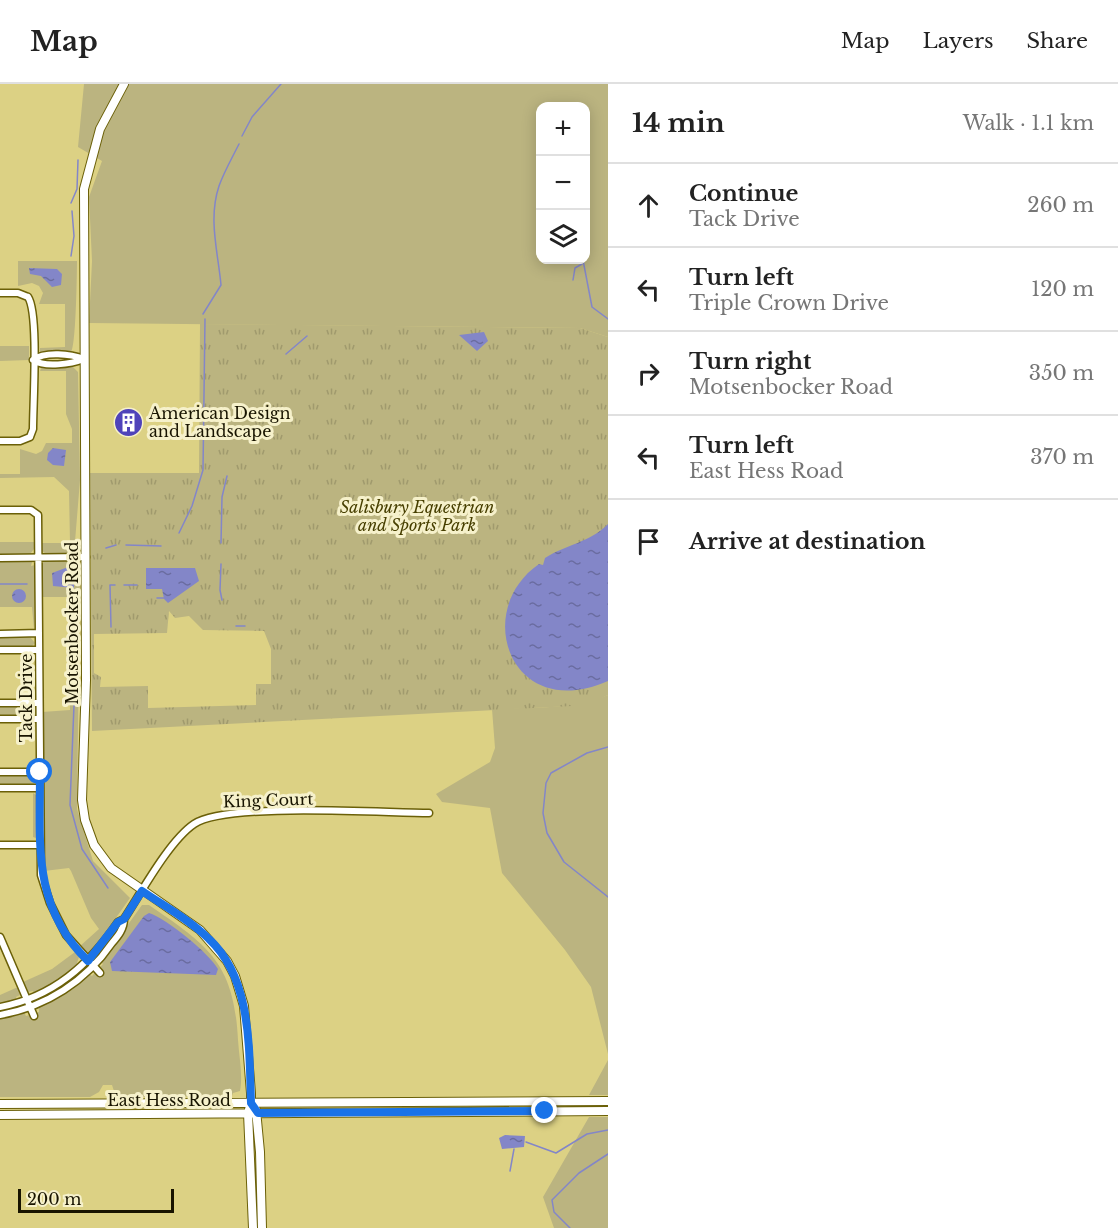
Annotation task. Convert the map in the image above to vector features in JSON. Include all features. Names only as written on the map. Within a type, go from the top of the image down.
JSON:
[{"type":"main road","name":"Motsenbocker Road","points":[[124,84],[100,129],[84,181],[86,557],[84,813],[91,837],[103,858],[142,891],[211,940],[235,976],[244,1006],[251,1103],[248,1113],[253,1228]]},
{"type":"main road","name":"East Hess Road","points":[[0,1104],[608,1101]]},
{"type":"main road","points":[[251,1103],[258,1113],[262,1228]]},
{"type":"main road","name":"East Hess Road","points":[[0,1114],[608,1111]]},
{"type":"street","points":[[28,297],[34,291]]},
{"type":"street","points":[[0,293],[19,293],[28,297],[33,306],[32,439],[0,441]]},
{"type":"street","points":[[33,360],[39,363],[75,363],[84,359]]},
{"type":"street","name":"Tack Drive","points":[[0,510],[31,510],[37,513],[41,875],[48,897],[66,935],[100,973]]},
{"type":"street","points":[[0,558],[86,557]]},
{"type":"street","points":[[0,634],[39,633]]},
{"type":"street","points":[[0,650],[39,650]]},
{"type":"street","points":[[0,703],[39,703]]},
{"type":"street","points":[[0,719],[39,719]]},
{"type":"street","points":[[0,772],[40,772]]},
{"type":"street","points":[[0,788],[40,788]]},
{"type":"street","name":"King Court","points":[[28,1003],[67,988],[91,964],[120,932],[124,926],[124,919],[142,891],[186,831],[199,821],[216,815],[258,812],[429,813]]},
{"type":"street","points":[[0,845],[40,845]]},
{"type":"street","points":[[0,938],[34,1016]]},
{"type":"street","points":[[0,1007],[28,1003]]},
{"type":"street","points":[[0,1015],[28,1003]]},
{"type":"green space","points":[[84,84],[608,84],[608,337],[580,328],[89,323],[92,261],[89,197],[102,161],[78,147]]},
{"type":"green space","points":[[18,261],[77,261],[75,325],[71,352],[40,352],[40,348],[65,347],[65,304],[39,304],[43,293],[39,286],[32,283],[18,286]]},
{"type":"green space","name":"Salisbury Equestrian and Sports Park","points":[[200,324],[580,328],[608,337],[608,695],[591,703],[572,706],[92,731],[90,473],[199,473]],"holes":[[[169,611],[175,618],[189,616],[203,630],[264,631],[271,649],[271,684],[256,684],[256,705],[148,708],[148,686],[100,687],[101,677],[94,673],[94,634],[167,633]]]},
{"type":"green space","points":[[0,346],[29,346],[29,360],[0,361]]},
{"type":"green space","points":[[42,366],[72,366],[78,372],[80,480],[74,554],[46,554],[41,550],[41,543],[70,543],[69,491],[54,477],[0,478],[0,474],[20,474],[20,449],[36,454],[42,451],[46,443],[72,443],[72,429],[66,414],[66,371],[40,371]]},
{"type":"green space","points":[[0,542],[34,542],[34,549],[30,554],[0,554]]},
{"type":"green space","points":[[0,561],[28,561],[32,562],[31,566],[35,565],[34,629],[32,607],[0,607]]},
{"type":"green space","points":[[44,561],[76,561],[80,565],[77,809],[93,861],[130,898],[91,953],[85,953],[79,947],[99,929],[91,918],[71,871],[69,868],[44,871],[42,712],[70,710],[69,597],[42,597],[41,566]]},
{"type":"green space","points":[[0,637],[30,637],[35,643],[30,648],[0,648]]},
{"type":"green space","points":[[608,695],[608,1054],[591,987],[565,950],[502,873],[490,808],[442,802],[436,794],[490,762],[495,748],[492,709],[566,705]]},
{"type":"green space","points":[[0,706],[31,706],[36,713],[31,716],[0,717]]},
{"type":"green space","points":[[0,775],[32,775],[36,782],[32,786],[0,786]]},
{"type":"green space","points":[[33,793],[36,795],[36,838],[33,837]]},
{"type":"green space","points":[[142,905],[149,905],[188,933],[202,945],[224,974],[231,992],[235,1014],[241,1072],[240,1091],[233,1093],[232,1096],[122,1097],[114,1091],[112,1085],[103,1085],[99,1092],[90,1097],[0,1097],[0,1017],[24,1012],[26,1016],[39,1012],[39,1006],[73,987],[89,974],[92,976],[103,964],[101,962]]},
{"type":"green space","points":[[75,952],[79,957],[77,963],[80,964],[58,982],[33,994],[33,991],[28,992],[23,982],[52,969]]},
{"type":"green space","points":[[18,987],[20,995],[16,997],[17,1000],[0,1004],[0,995]]},
{"type":"green space","points":[[608,1060],[608,1095],[589,1095]]},
{"type":"green space","points":[[589,1117],[608,1117],[608,1228],[554,1228],[543,1197]]},
{"type":"water","points":[[29,268],[57,269],[62,274],[61,285],[52,287],[41,276],[30,274]]},
{"type":"water","points":[[484,332],[488,341],[477,351],[459,335]]},
{"type":"water","points":[[53,448],[66,450],[64,466],[53,465],[47,460],[48,453]]},
{"type":"water","points":[[608,524],[608,681],[574,690],[547,687],[526,675],[512,656],[505,633],[507,608],[518,584],[539,564],[543,565],[545,558],[594,535]]},
{"type":"water","points":[[68,567],[74,574],[74,588],[53,586],[52,573]]},
{"type":"water","points":[[146,568],[195,568],[199,581],[168,603],[164,599],[162,589],[146,589]]},
{"type":"water","points":[[19,589],[24,591],[26,596],[24,601],[19,603],[14,601],[12,596],[14,591]]},
{"type":"water","points":[[149,913],[166,922],[197,946],[218,969],[216,975],[112,971],[110,962],[144,916]]},
{"type":"water","points":[[505,1135],[525,1136],[524,1147],[502,1149],[499,1138]]},
{"type":"waterway","points":[[242,136],[252,117],[281,84]]},
{"type":"waterway","points":[[203,314],[221,285],[214,211],[221,181],[239,144]]},
{"type":"waterway","points":[[71,203],[77,189],[78,160]]},
{"type":"waterway","points":[[71,256],[74,236],[72,211]]},
{"type":"waterway","points":[[573,280],[575,268],[582,264]]},
{"type":"waterway","points":[[584,264],[592,307],[608,319]]},
{"type":"waterway","points":[[179,533],[192,506],[203,470],[205,319]]},
{"type":"waterway","points":[[286,354],[307,336]]},
{"type":"waterway","points":[[221,543],[222,497],[227,476]]},
{"type":"waterway","points":[[106,548],[116,545]]},
{"type":"waterway","points":[[126,545],[161,546]]},
{"type":"waterway","points":[[221,564],[222,600]]},
{"type":"waterway","points":[[0,584],[27,584]]},
{"type":"waterway","points":[[111,627],[110,585],[115,585]]},
{"type":"waterway","points":[[124,585],[137,585]]},
{"type":"waterway","points":[[72,588],[74,705],[70,805],[82,849],[108,888]]},
{"type":"waterway","points":[[157,598],[165,598]]},
{"type":"waterway","points":[[236,626],[245,626]]},
{"type":"waterway","points":[[608,747],[587,753],[551,773],[546,783],[543,813],[547,833],[564,862],[608,897]]},
{"type":"waterway","points":[[526,1142],[556,1153],[587,1134],[608,1130]]},
{"type":"waterway","points":[[510,1171],[514,1149]]},
{"type":"waterway","points":[[570,1228],[554,1212],[552,1200],[579,1173],[608,1154]]},
{"type":"place","name":"American Design and Landscape","points":[[128,422]]},
{"type":"route","points":[[40,772],[41,875],[50,903],[66,935],[88,961],[118,922],[124,919],[142,891],[193,925],[211,940],[227,961],[241,994],[244,1006],[251,1103],[258,1113],[545,1111]]}]
